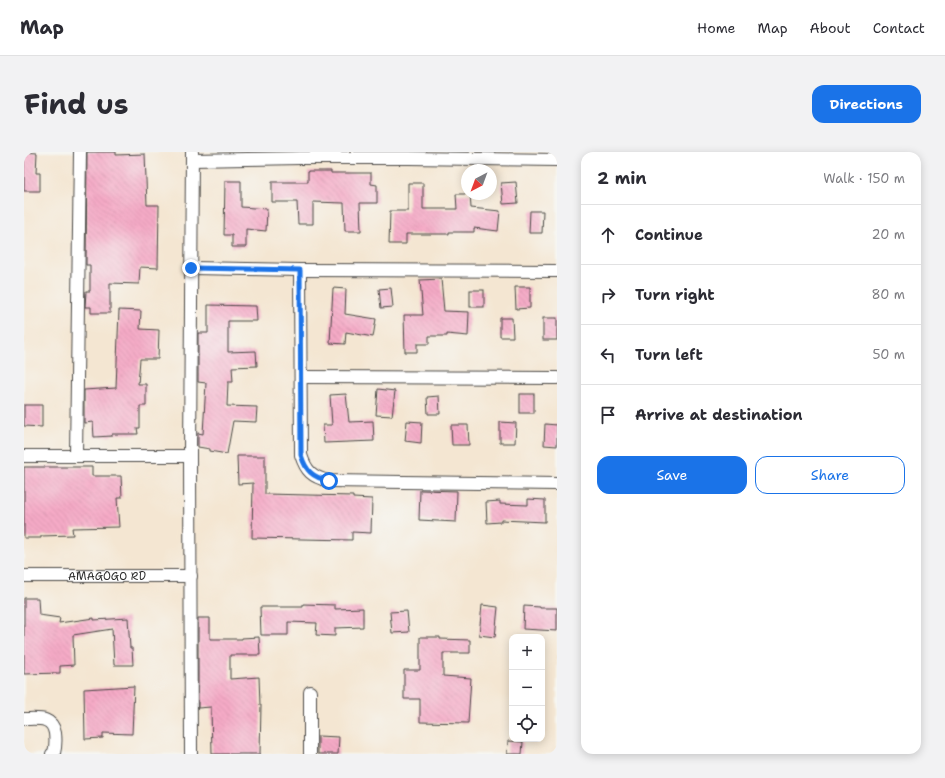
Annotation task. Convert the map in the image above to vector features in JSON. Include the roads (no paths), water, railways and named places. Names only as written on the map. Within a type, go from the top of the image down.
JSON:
[{"type":"street","points":[[76,456],[80,152]]},
{"type":"street","points":[[191,754],[190,456],[192,156],[513,156],[557,160]]},
{"type":"street","points":[[191,268],[557,271]]},
{"type":"street","points":[[300,270],[301,455],[304,465],[311,474],[320,479],[329,481],[557,484]]},
{"type":"street","points":[[301,377],[557,378]]},
{"type":"street","points":[[24,456],[190,456]]},
{"type":"street","name":"AMAGOGO RD","points":[[24,576],[191,576]]},
{"type":"street","points":[[310,692],[310,754]]},
{"type":"street","points":[[24,719],[41,718],[50,721],[54,727],[57,744],[54,753],[52,754]]}]
